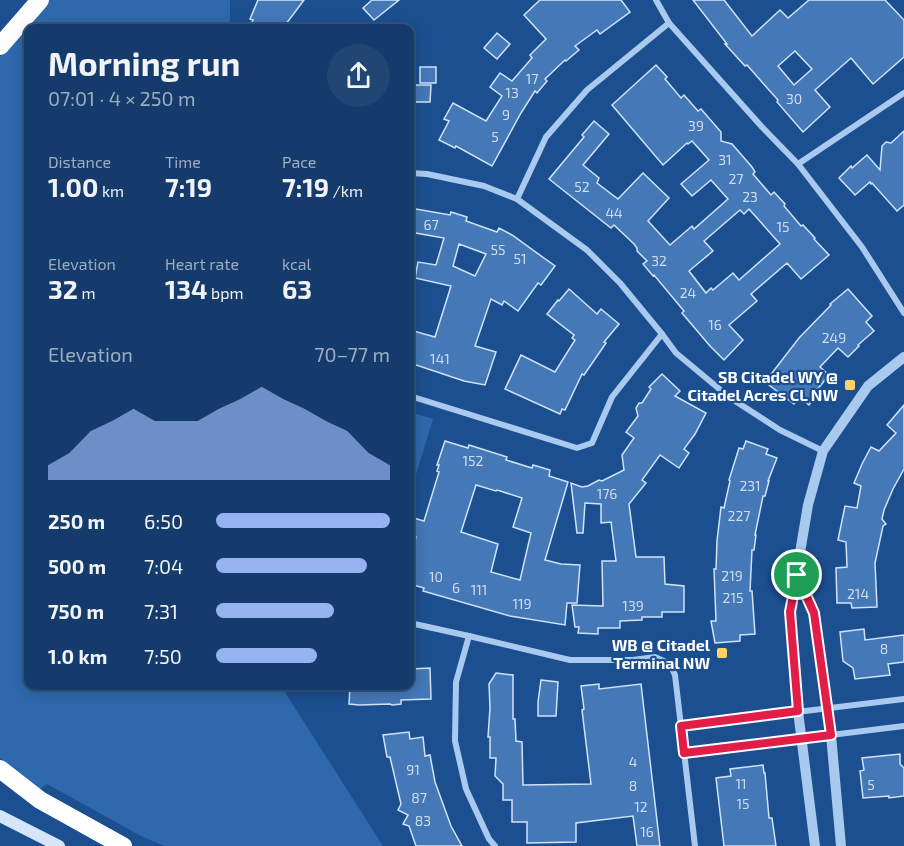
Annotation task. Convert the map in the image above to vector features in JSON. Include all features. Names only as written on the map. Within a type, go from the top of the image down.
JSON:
[{"type":"highway","points":[[0,46],[40,0]]},
{"type":"highway","points":[[0,769],[40,800],[123,846]]},
{"type":"main road","points":[[0,816],[59,846]]},
{"type":"street","points":[[656,0],[669,23],[798,164],[862,247],[904,313]]},
{"type":"street","points":[[517,199],[546,136],[586,90],[669,23]]},
{"type":"street","points":[[798,164],[904,93]]},
{"type":"street","points":[[414,173],[484,186],[517,199],[587,250],[620,283],[676,353],[729,397],[780,430],[823,451]]},
{"type":"street","points":[[414,397],[577,448],[592,443],[612,397],[662,334]]},
{"type":"street","points":[[815,846],[798,711],[790,612],[808,505],[823,451],[868,386],[904,357]]},
{"type":"street","points":[[797,575],[814,613],[831,735],[841,846]]},
{"type":"street","points":[[414,624],[570,660],[633,660],[655,657],[670,664],[675,675],[694,846]]},
{"type":"street","points":[[468,636],[456,682],[455,741],[466,789],[489,839],[495,846]]},
{"type":"street","points":[[681,726],[904,699]]},
{"type":"street","points":[[684,753],[904,726]]},
{"type":"shaded area","points":[[49,0],[230,0],[230,24],[26,24]]},
{"type":"shaded area","points":[[24,27],[24,690],[284,690],[383,846],[164,846],[141,836],[47,784],[40,789],[0,758],[0,57]]},
{"type":"shaded area","points":[[414,413],[433,419],[414,481]]},
{"type":"building","points":[[258,0],[304,0],[286,24],[252,24],[253,20],[250,19]]},
{"type":"building","points":[[372,0],[399,0],[374,20],[363,8]]},
{"type":"building","points":[[540,0],[621,0],[630,12],[600,34],[597,30],[575,46],[579,50],[545,79],[547,81],[537,93],[535,91],[521,113],[492,166],[456,146],[455,148],[439,140],[449,121],[444,119],[453,103],[486,121],[502,96],[490,87],[500,73],[512,81],[532,58],[530,55],[546,39],[524,15]]},
{"type":"building","points":[[693,0],[724,0],[752,36],[780,10],[788,18],[809,0],[885,0],[904,20],[904,57],[873,84],[851,58],[815,90],[830,107],[803,132],[747,65],[745,66],[725,44],[727,44]],"holes":[[[795,51],[812,69],[794,85],[778,66]]]},
{"type":"building","points":[[497,33],[510,44],[497,59],[484,48]]},
{"type":"building","points":[[656,65],[681,98],[684,95],[698,111],[701,109],[721,132],[721,141],[732,144],[752,167],[755,172],[753,174],[771,195],[774,192],[801,226],[803,225],[829,255],[801,279],[787,263],[751,294],[757,301],[729,325],[743,340],[724,360],[643,264],[647,261],[637,251],[634,244],[614,225],[611,228],[549,179],[584,137],[582,135],[594,121],[609,134],[583,165],[599,178],[597,183],[618,199],[643,173],[669,198],[648,221],[670,245],[692,226],[694,229],[728,199],[711,180],[692,196],[681,184],[709,160],[692,141],[663,165],[612,105]],"holes":[[[749,209],[780,244],[739,280],[733,273],[706,293],[689,271],[713,251],[704,241],[740,210],[744,214]]]},
{"type":"building","points":[[420,67],[436,67],[436,83],[420,83]]},
{"type":"building","points":[[414,85],[431,85],[430,102],[414,102]]},
{"type":"building","points":[[904,131],[904,205],[897,211],[870,182],[855,195],[839,178],[867,155],[880,170],[882,146],[886,142],[891,143]]},
{"type":"building","points":[[414,209],[450,215],[451,212],[467,217],[466,221],[497,232],[499,228],[555,266],[541,285],[538,283],[518,311],[504,301],[502,305],[491,299],[475,346],[496,352],[485,385],[464,381],[414,364],[414,331],[435,337],[451,286],[415,278],[418,262],[436,265],[444,238],[414,233]],"holes":[[[459,244],[486,254],[475,276],[453,266]]]},
{"type":"building","points":[[569,289],[597,314],[601,309],[619,324],[604,342],[606,343],[584,375],[582,374],[565,410],[562,409],[560,414],[505,389],[521,355],[555,372],[575,340],[572,338],[574,335],[547,314]]},
{"type":"building","points":[[848,289],[872,316],[866,322],[874,331],[848,357],[838,348],[820,367],[829,375],[816,391],[818,392],[809,405],[799,397],[794,404],[765,382],[799,338],[830,304]]},
{"type":"building","points":[[662,374],[680,391],[675,396],[706,413],[684,449],[689,453],[679,468],[660,455],[642,480],[646,483],[629,504],[636,557],[664,557],[665,584],[684,586],[684,612],[662,612],[662,617],[642,617],[642,620],[620,621],[620,628],[598,628],[598,634],[578,633],[579,627],[575,627],[572,605],[603,606],[602,561],[616,561],[611,522],[601,523],[601,504],[585,503],[583,533],[577,533],[571,483],[582,487],[588,486],[624,470],[622,455],[634,438],[626,432],[638,416],[636,408],[639,403],[642,403],[651,389],[649,387]]},
{"type":"building","points":[[904,405],[904,469],[893,489],[882,519],[886,524],[883,526],[875,563],[877,607],[852,608],[851,603],[837,603],[836,568],[847,567],[846,542],[838,540],[845,506],[857,508],[861,486],[854,483],[862,464],[871,447],[879,451],[896,433],[887,425]]},
{"type":"building","points":[[445,441],[468,448],[469,445],[532,468],[533,465],[550,470],[549,476],[568,482],[545,560],[580,565],[577,603],[567,603],[565,625],[510,616],[423,591],[424,588],[414,585],[416,537],[414,536],[414,518],[424,521],[439,472],[437,471],[439,465],[437,465]],"holes":[[[476,485],[522,498],[513,527],[531,533],[520,580],[491,572],[498,544],[461,532]]]},
{"type":"building","points":[[746,441],[768,449],[766,454],[777,458],[765,496],[763,496],[754,550],[752,550],[750,591],[752,591],[755,634],[740,635],[740,641],[715,643],[711,621],[716,621],[714,569],[716,569],[721,507],[724,508],[729,480],[739,448],[743,449]]},
{"type":"building","points":[[864,629],[865,640],[904,635],[904,662],[888,664],[890,675],[855,679],[853,668],[843,661],[840,632]]},
{"type":"building","points":[[430,668],[431,699],[401,700],[401,704],[392,705],[349,704],[350,690],[414,690],[414,669]]},
{"type":"building","points":[[496,673],[513,675],[513,719],[515,719],[516,741],[522,742],[523,785],[591,784],[581,686],[599,684],[599,689],[641,684],[660,846],[637,846],[633,816],[576,823],[576,842],[527,843],[527,822],[512,822],[512,800],[503,800],[503,784],[495,776],[496,758],[490,758],[489,684]]},
{"type":"building","points":[[541,680],[558,682],[556,716],[538,716]]},
{"type":"building","points":[[409,732],[410,739],[423,737],[425,756],[430,755],[435,782],[451,826],[462,846],[416,846],[409,826],[403,824],[408,815],[398,810],[401,804],[383,735]]},
{"type":"building","points":[[900,754],[900,764],[904,768],[904,796],[863,798],[860,771],[864,770],[862,758]]},
{"type":"building","points":[[763,765],[769,818],[772,818],[776,846],[724,846],[716,778],[731,776],[730,769]]},
{"type":"place","name":"SB Citadel WY @ Citadel Acres CL NW","points":[[850,385]]},
{"type":"place","name":"WB @ Citadel Terminal NW","points":[[722,653]]},
{"type":"route","points":[[797,575],[814,613],[831,735],[684,753],[681,726],[798,711],[790,612],[797,575]]}]
